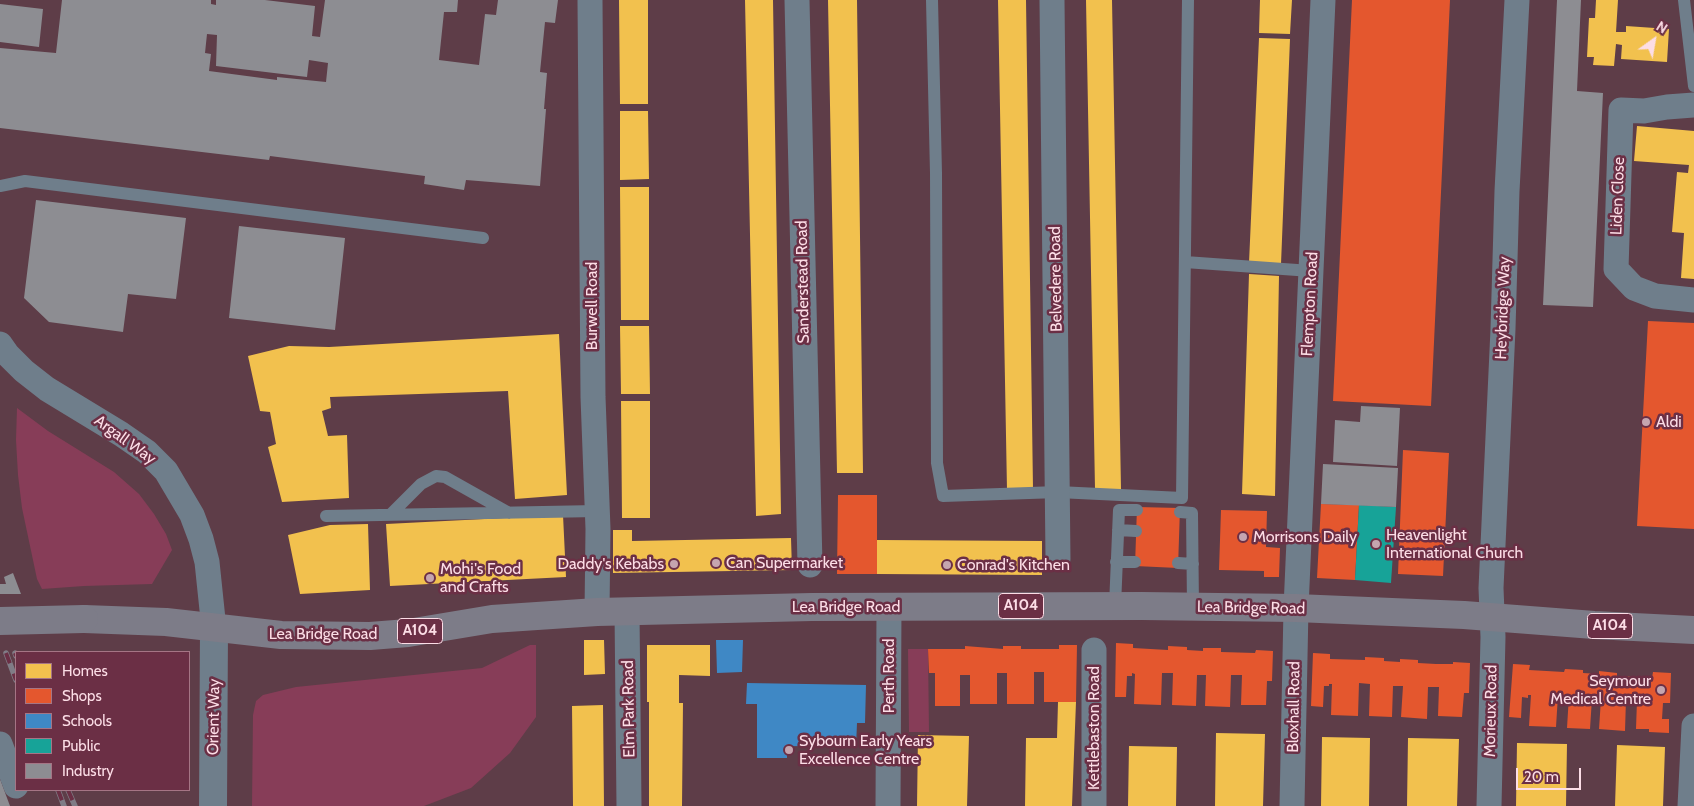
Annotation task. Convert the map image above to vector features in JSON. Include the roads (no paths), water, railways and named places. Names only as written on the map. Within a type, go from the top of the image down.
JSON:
[{"type":"main road","name":"Lea Bridge Road","points":[[0,622],[84,619],[166,622],[214,629],[298,636],[370,636],[408,633],[492,619],[597,612],[812,607],[1115,606],[1296,608],[1491,617],[1694,630]]},
{"type":"street","name":"Burwell Road","points":[[590,0],[593,397],[597,511],[597,612]]},
{"type":"street","name":"Sanderstead Road","points":[[797,0],[810,565]]},
{"type":"street","name":"Belvedere Road","points":[[1052,0],[1058,559]]},
{"type":"street","name":"Flempton Road","points":[[1296,608],[1323,0]]},
{"type":"street","name":"Heybridge Way","points":[[1491,617],[1507,191],[1517,0]]},
{"type":"street","name":"Liden Close","points":[[1694,105],[1644,111],[1621,110],[1616,269],[1634,288],[1655,296],[1694,300]]},
{"type":"street","name":"Argall Way","points":[[0,344],[6,354],[39,383],[148,452],[166,471],[192,515],[201,539],[207,562],[214,629]]},
{"type":"street","name":"Perth Road","points":[[888,806],[889,607]]},
{"type":"street","name":"Bloxhall Road","points":[[1292,806],[1296,608]]},
{"type":"street","name":"Elm Park Road","points":[[627,611],[630,806]]},
{"type":"street","name":"Morieux Road","points":[[1490,806],[1493,637],[1491,617]]},
{"type":"street","name":"Orient Way","points":[[213,806],[214,629]]},
{"type":"street","name":"Kettlebaston Road","points":[[1094,650],[1094,806]]},
{"type":"street","points":[[1690,806],[1694,726]]},
{"type":"street","points":[[0,744],[15,783]]},
{"type":"street","points":[[18,791],[24,806]]},
{"type":"lane","points":[[932,0],[936,183],[937,463],[942,496],[1058,492],[1182,498],[1188,0]]},
{"type":"lane","points":[[1684,0],[1694,86]]},
{"type":"lane","points":[[0,186],[25,181],[483,238]]},
{"type":"lane","points":[[1185,262],[1311,271]]},
{"type":"lane","points":[[390,515],[420,484],[436,476],[445,477],[509,513]]},
{"type":"lane","points":[[1115,606],[1119,510],[1137,510]]},
{"type":"lane","points":[[326,516],[597,511]]},
{"type":"lane","points":[[1180,512],[1192,513],[1186,533],[1193,564],[1193,607]]},
{"type":"lane","points":[[1118,530],[1136,530]]},
{"type":"lane","points":[[1116,562],[1135,562]]},
{"type":"lane","points":[[1178,563],[1193,564]]},
{"type":"railway","points":[[6,653],[15,677]]},
{"type":"railway","points":[[58,791],[64,806]]},
{"type":"railway","points":[[68,791],[75,806]]},
{"type":"place","name":"Aldi","points":[[1646,422]]},
{"type":"place","name":"Morrisons Daily","points":[[1243,537]]},
{"type":"place","name":"Heavenlight International Church","points":[[1376,544]]},
{"type":"place","name":"Can Supermarket","points":[[716,563]]},
{"type":"place","name":"Daddy's Kebabs","points":[[674,564]]},
{"type":"place","name":"Conrad's Kitchen","points":[[947,565]]},
{"type":"place","name":"Mohi's Food and Crafts","points":[[430,578]]},
{"type":"place","name":"Seymour Medical Centre","points":[[1661,690]]},
{"type":"place","name":"Sybourn Early Years Excellence Centre","points":[[789,750]]}]
